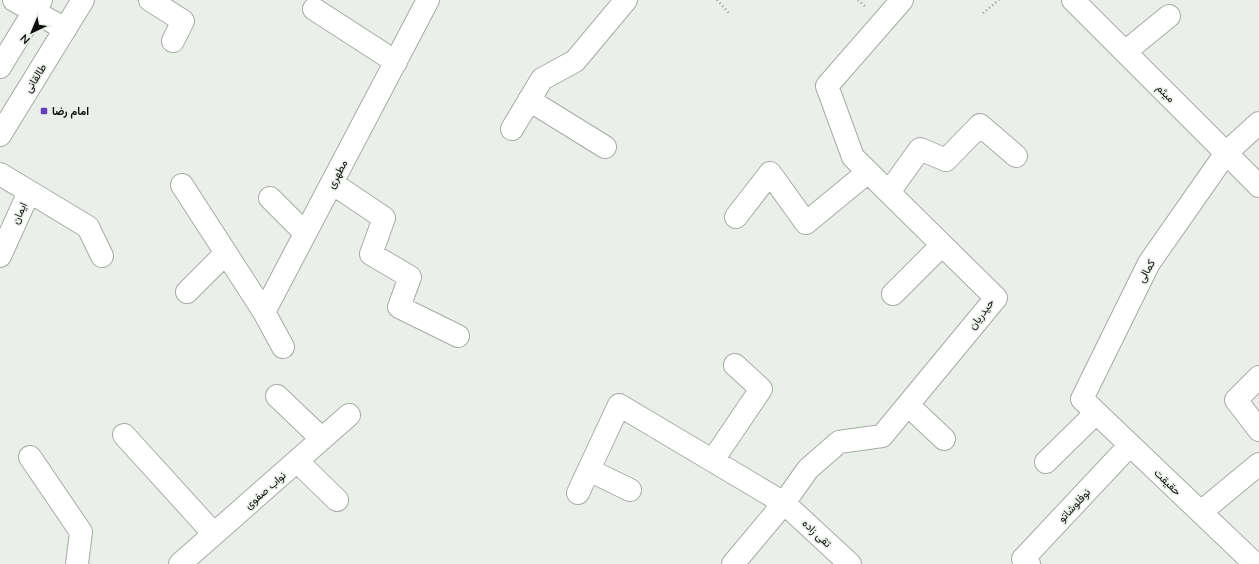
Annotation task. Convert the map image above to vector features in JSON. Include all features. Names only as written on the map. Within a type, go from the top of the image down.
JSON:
[{"type":"street","points":[[14,0],[37,6],[65,29]]},
{"type":"street","name":"طالقانی","points":[[0,135],[82,0]]},
{"type":"street","points":[[150,0],[183,21],[173,41]]},
{"type":"street","name":"مطهری","points":[[264,312],[428,0]]},
{"type":"street","points":[[512,129],[542,79],[575,61],[626,0]]},
{"type":"street","name":"حیدریان","points":[[733,564],[784,503],[808,469],[839,442],[882,436],[996,298],[853,157],[827,86],[902,0]]},
{"type":"street","name":"میثم","points":[[1073,0],[1259,186]]},
{"type":"street","points":[[0,63],[37,6]]},
{"type":"street","points":[[314,9],[396,62]]},
{"type":"street","points":[[1125,52],[1169,16]]},
{"type":"street","points":[[529,100],[605,147]]},
{"type":"street","name":"کمالی","points":[[1046,462],[1089,406],[1149,263],[1226,153],[1259,123]]},
{"type":"street","points":[[889,192],[920,149],[946,160],[980,124],[1016,156]]},
{"type":"street","points":[[736,217],[770,173],[806,223],[868,172]]},
{"type":"street","points":[[0,174],[88,227],[102,256]]},
{"type":"street","points":[[332,183],[384,218],[371,254],[410,277],[399,307],[458,336]]},
{"type":"street","points":[[182,185],[264,312],[283,347]]},
{"type":"street","name":"ایمان","points":[[0,256],[29,192]]},
{"type":"street","points":[[270,198],[305,233]]},
{"type":"street","points":[[893,294],[942,245]]},
{"type":"street","points":[[187,292],[226,253]]},
{"type":"street","points":[[713,460],[760,389],[735,365]]},
{"type":"street","points":[[1259,377],[1236,400],[1259,430]]},
{"type":"street","points":[[277,396],[322,439]]},
{"type":"street","points":[[908,404],[944,439]]},
{"type":"street","name":"تقی زاده","points":[[589,470],[619,405],[784,503],[850,564]]},
{"type":"street","name":"حقیقت","points":[[1089,406],[1255,564]]},
{"type":"street","name":"نواب صفوی","points":[[180,564],[349,415]]},
{"type":"street","points":[[124,435],[214,534]]},
{"type":"street","name":"نوفلوشاتو","points":[[1029,564],[1023,559],[1130,445]]},
{"type":"street","points":[[30,457],[81,532],[77,564]]},
{"type":"street","points":[[297,461],[337,500]]},
{"type":"street","points":[[1201,512],[1259,464]]},
{"type":"street","points":[[578,493],[589,470],[630,490]]},
{"type":"path","points":[[717,0],[729,13]]},
{"type":"path","points":[[983,13],[999,0]]},
{"type":"place","name":"امام رضا","points":[[44,111]]}]
